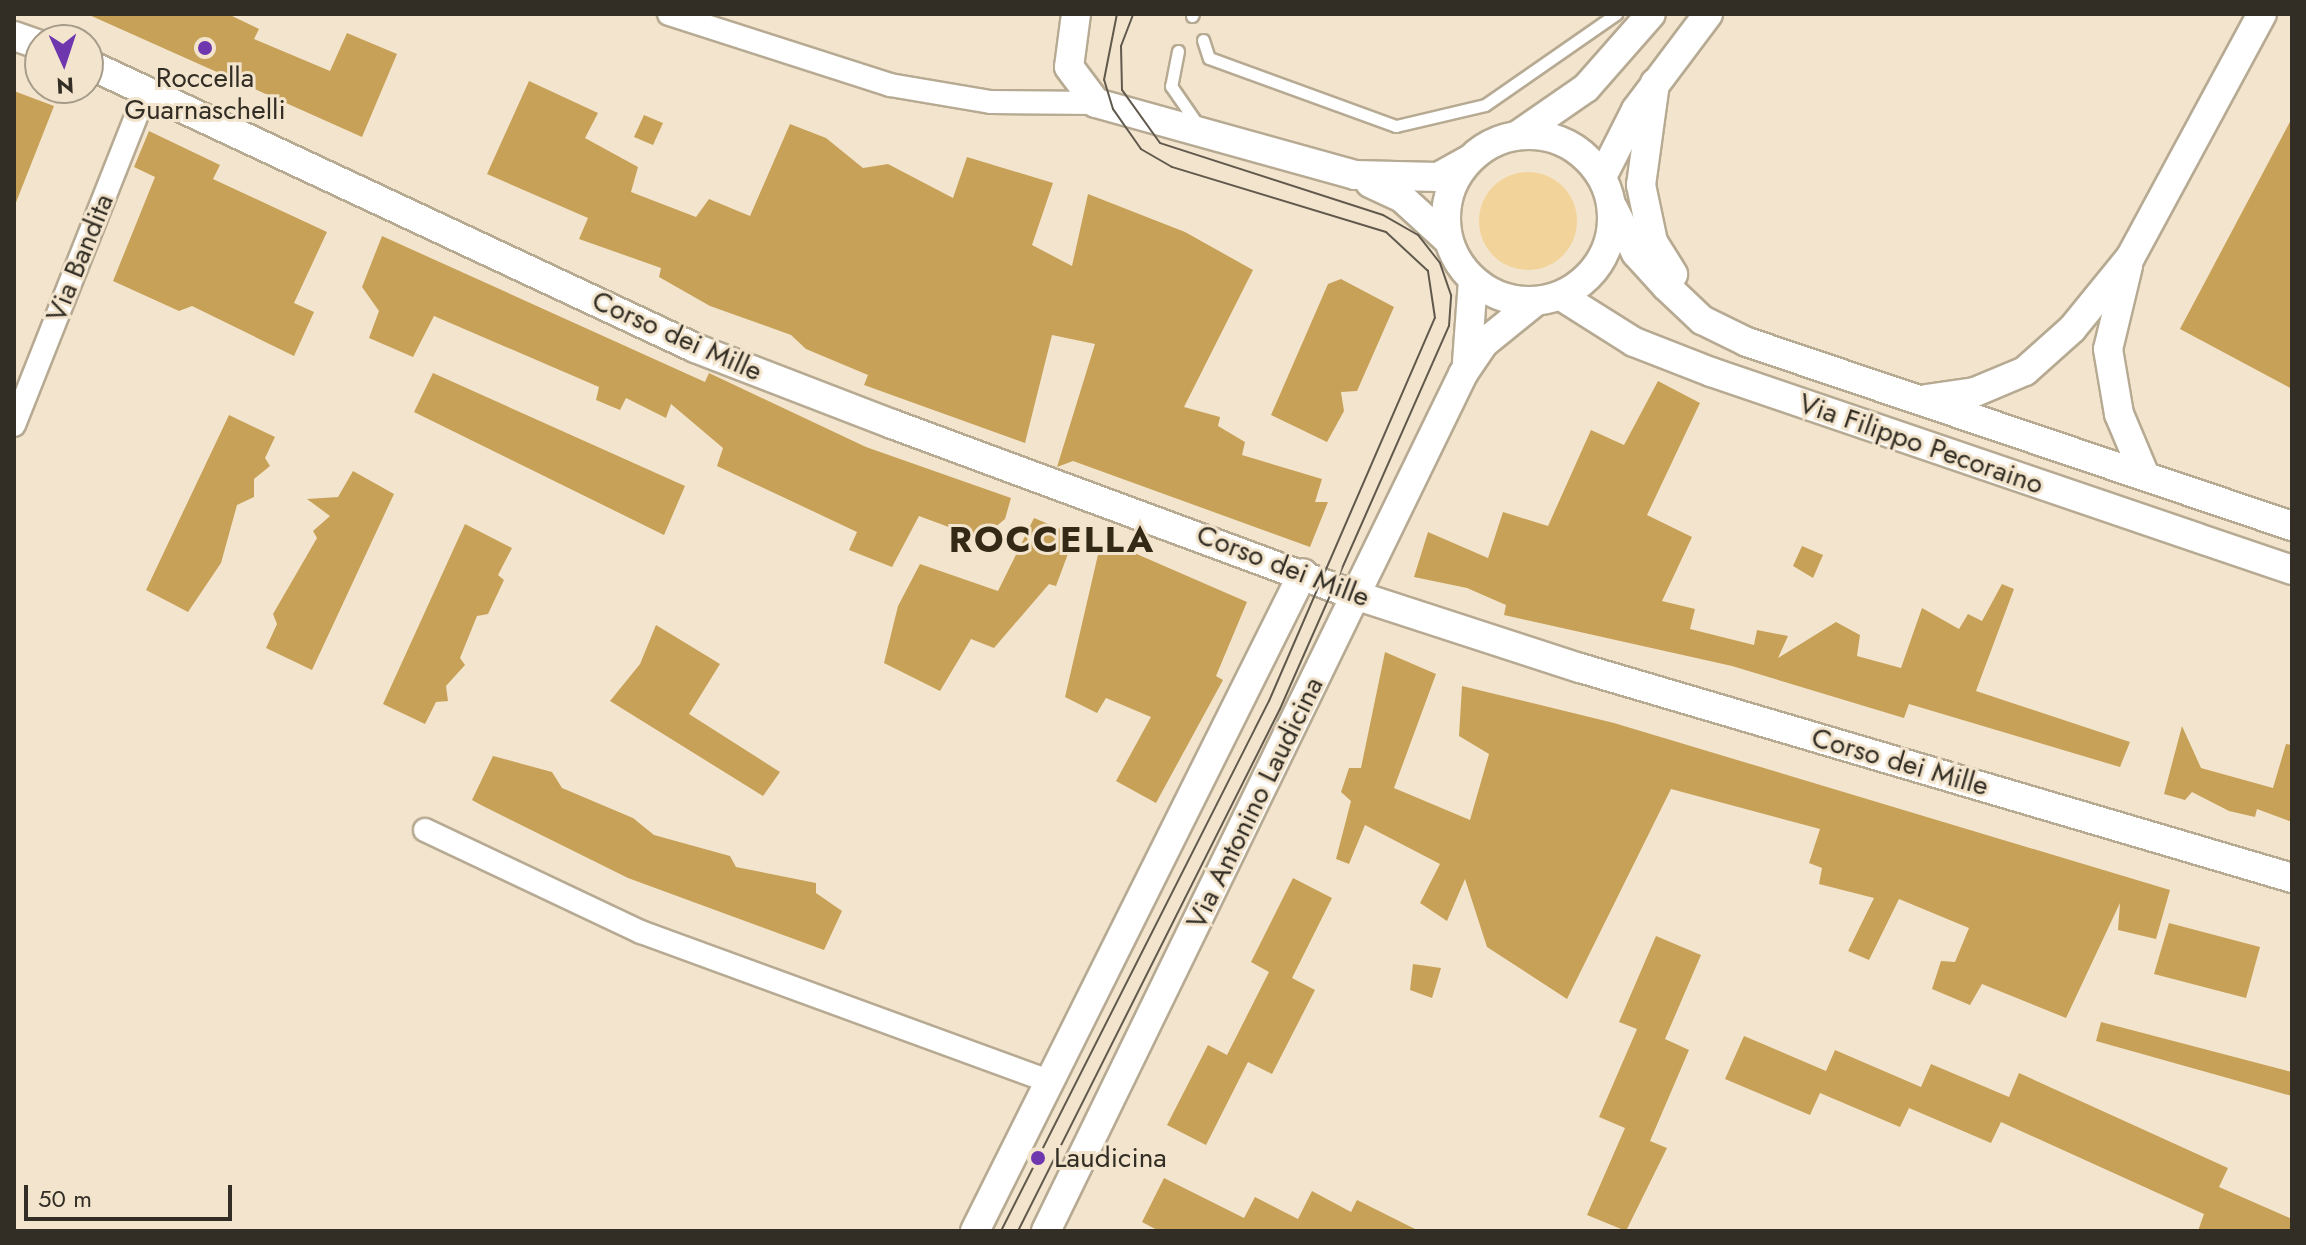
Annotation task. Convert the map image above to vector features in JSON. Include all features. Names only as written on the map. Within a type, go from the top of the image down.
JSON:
[{"type":"street","points":[[669,14],[890,85],[991,102],[1096,103],[1209,137],[1355,175],[1402,198],[1448,240],[1473,280],[1492,293],[1548,298]]},
{"type":"street","points":[[1355,175],[1438,177],[1518,135],[1586,88],[1651,14]]},
{"type":"street","points":[[1602,177],[1655,83],[1708,14]]},
{"type":"street","points":[[1921,400],[1975,392],[2025,371],[2072,329],[2130,258],[2262,14]]},
{"type":"street","points":[[1075,17],[1069,67],[1096,103]]},
{"type":"street","name":"Corso dei Mille","points":[[104,72],[695,348],[1358,596],[2292,878]]},
{"type":"street","points":[[1655,83],[1641,185],[1653,242],[1720,329]]},
{"type":"street","name":"Via Bandita","points":[[14,425],[146,92]]},
{"type":"street","points":[[1463,374],[1484,343],[1602,260],[1613,208],[1602,177],[1581,152],[1551,138],[1518,135]]},
{"type":"street","points":[[1448,240],[1448,197],[1470,159]]},
{"type":"street","name":"Via Filippo Pecoraino","points":[[1613,208],[1636,253],[1720,329],[2292,526]]},
{"type":"street","points":[[2130,258],[2108,349],[2119,414],[2145,476]]},
{"type":"street","points":[[1463,374],[1474,337],[1473,280]]},
{"type":"street","name":"Via Filippo Pecoraino","points":[[1548,298],[1634,342],[1711,372],[2292,570]]},
{"type":"street","name":"Via Antonino Laudicina","points":[[1046,1231],[1358,596],[1463,374]]},
{"type":"street","name":"Via Antonino Laudicina","points":[[975,1231],[1303,573]]},
{"type":"street","points":[[425,830],[641,932],[1049,1081]]},
{"type":"lane","points":[[1203,40],[1209,58],[1396,126],[1485,105],[1616,14]]},
{"type":"lane","points":[[1178,51],[1171,86],[1209,137]]},
{"type":"shaded area","points":[[1528,172],[1547,175],[1563,186],[1574,202],[1577,221],[1574,240],[1563,256],[1547,267],[1528,270],[1509,267],[1493,256],[1482,240],[1479,221],[1482,202],[1493,186],[1509,175]]},
{"type":"building","points":[[87,14],[228,14],[259,29],[254,39],[330,71],[347,33],[397,54],[362,137]]},
{"type":"building","points":[[529,81],[598,113],[585,138],[638,167],[631,192],[696,217],[709,199],[750,216],[790,124],[826,138],[863,168],[888,164],[953,198],[967,157],[1053,183],[1032,245],[1072,266],[1088,194],[1185,232],[1253,270],[1184,407],[1220,417],[1218,426],[1245,442],[1242,455],[1322,479],[1315,502],[1328,502],[1310,547],[1073,461],[1057,467],[1095,344],[1052,335],[1025,443],[864,385],[868,375],[806,349],[791,335],[710,306],[659,277],[661,268],[579,239],[588,218],[487,174]]},
{"type":"building","points":[[14,91],[24,95],[24,104],[54,106],[14,205]]},
{"type":"building","points":[[644,115],[663,123],[653,145],[634,137]]},
{"type":"building","points":[[2292,118],[2292,389],[2180,329]]},
{"type":"building","points":[[149,131],[220,165],[213,179],[327,232],[294,303],[314,312],[294,356],[192,306],[179,311],[113,281],[155,177],[134,167]]},
{"type":"building","points":[[382,236],[705,382],[709,373],[866,447],[1011,498],[1005,519],[981,539],[919,516],[892,567],[849,550],[857,532],[717,466],[723,448],[671,404],[666,418],[626,398],[620,410],[596,400],[599,387],[434,316],[413,357],[369,338],[379,311],[362,287]]},
{"type":"building","points":[[1341,279],[1394,307],[1357,391],[1341,392],[1344,411],[1327,442],[1271,415],[1328,284]]},
{"type":"building","points":[[433,373],[685,486],[664,535],[414,412]]},
{"type":"building","points":[[1658,381],[1700,403],[1647,515],[1692,537],[1662,601],[1695,609],[1690,629],[1754,645],[1757,630],[1788,636],[1778,658],[1836,622],[1860,635],[1857,656],[1901,668],[1922,608],[1959,629],[1968,614],[1982,621],[2002,584],[2014,589],[1976,691],[2130,742],[2120,767],[1909,704],[1904,718],[1732,666],[1504,615],[1506,605],[1467,588],[1414,577],[1428,532],[1488,558],[1503,512],[1548,526],[1591,430],[1624,445]]},
{"type":"building","points":[[229,415],[275,437],[265,458],[270,466],[254,479],[254,497],[237,505],[221,563],[188,612],[146,590]]},
{"type":"building","points":[[353,471],[394,494],[312,670],[266,648],[277,624],[273,614],[317,538],[313,531],[330,516],[307,499],[338,497]]},
{"type":"building","points":[[1034,518],[1075,535],[1056,586],[1049,584],[994,648],[971,639],[940,691],[884,663],[898,606],[920,564],[998,591]]},
{"type":"building","points":[[465,524],[512,548],[498,575],[504,580],[488,614],[477,616],[460,658],[465,665],[446,686],[448,701],[436,702],[425,724],[383,704]]},
{"type":"building","points":[[1116,545],[1247,602],[1216,676],[1223,680],[1156,803],[1116,781],[1151,717],[1106,698],[1097,713],[1065,697],[1100,546],[1113,552]]},
{"type":"building","points":[[1802,546],[1823,555],[1813,578],[1793,566]]},
{"type":"building","points":[[656,625],[720,664],[689,714],[780,772],[763,796],[610,701],[640,664]]},
{"type":"building","points":[[1385,652],[1436,674],[1394,788],[1470,820],[1489,754],[1459,736],[1462,686],[1614,723],[2170,890],[2156,939],[2118,930],[2120,903],[2066,1018],[1982,984],[1970,1005],[1932,989],[1941,961],[1955,962],[1969,928],[1899,899],[1869,960],[1848,951],[1874,898],[1819,884],[1822,868],[1809,863],[1820,829],[1671,789],[1567,999],[1487,947],[1465,879],[1447,921],[1420,903],[1440,864],[1365,825],[1349,864],[1336,859],[1351,801],[1341,792],[1349,768],[1361,768]]},
{"type":"building","points":[[2182,726],[2201,768],[2273,788],[2286,744],[2292,745],[2292,822],[2257,809],[2255,817],[2229,811],[2192,792],[2185,800],[2164,794]]},
{"type":"building","points":[[493,756],[552,772],[562,788],[633,818],[654,835],[730,856],[736,867],[816,883],[816,893],[842,911],[824,950],[628,878],[472,800]]},
{"type":"building","points":[[1293,878],[1332,898],[1292,978],[1315,990],[1272,1074],[1248,1062],[1206,1145],[1167,1125],[1208,1045],[1227,1055],[1269,972],[1251,962]]},
{"type":"building","points":[[2169,923],[2260,947],[2246,998],[2154,974]]},
{"type":"building","points":[[1656,936],[1701,955],[1665,1039],[1689,1050],[1650,1141],[1667,1148],[1626,1231],[1587,1215],[1625,1128],[1599,1117],[1637,1029],[1619,1022]]},
{"type":"building","points":[[1413,964],[1441,968],[1432,998],[1410,990]]},
{"type":"building","points":[[2101,1022],[2292,1072],[2292,1096],[2096,1041]]},
{"type":"building","points":[[1744,1036],[1826,1071],[1835,1050],[1921,1087],[1931,1064],[2009,1097],[2019,1073],[2228,1168],[2219,1187],[2292,1219],[2292,1231],[2198,1231],[2204,1214],[2001,1122],[1991,1143],[1909,1108],[1900,1127],[1820,1093],[1810,1115],[1725,1079]]},
{"type":"building","points":[[1164,1178],[1244,1218],[1255,1197],[1298,1219],[1312,1191],[1351,1212],[1357,1200],[1419,1231],[1159,1231],[1142,1222]]},
{"type":"tram line","points":[[1001,1231],[1269,701],[1435,318],[1428,271],[1386,232],[1172,167],[1141,149],[1113,109],[1104,80],[1117,14]]},
{"type":"tram line","points":[[1018,1231],[1280,709],[1449,326],[1451,295],[1440,263],[1418,235],[1383,215],[1160,143],[1122,90],[1121,46],[1133,14]]},
{"type":"place","name":"Roccella Guarnaschelli","points":[[205,48]]},
{"type":"place","name":"Laudicina","points":[[1038,1158]]},
{"type":"district","name":"ROCCELLA","points":[[1052,540]]}]
